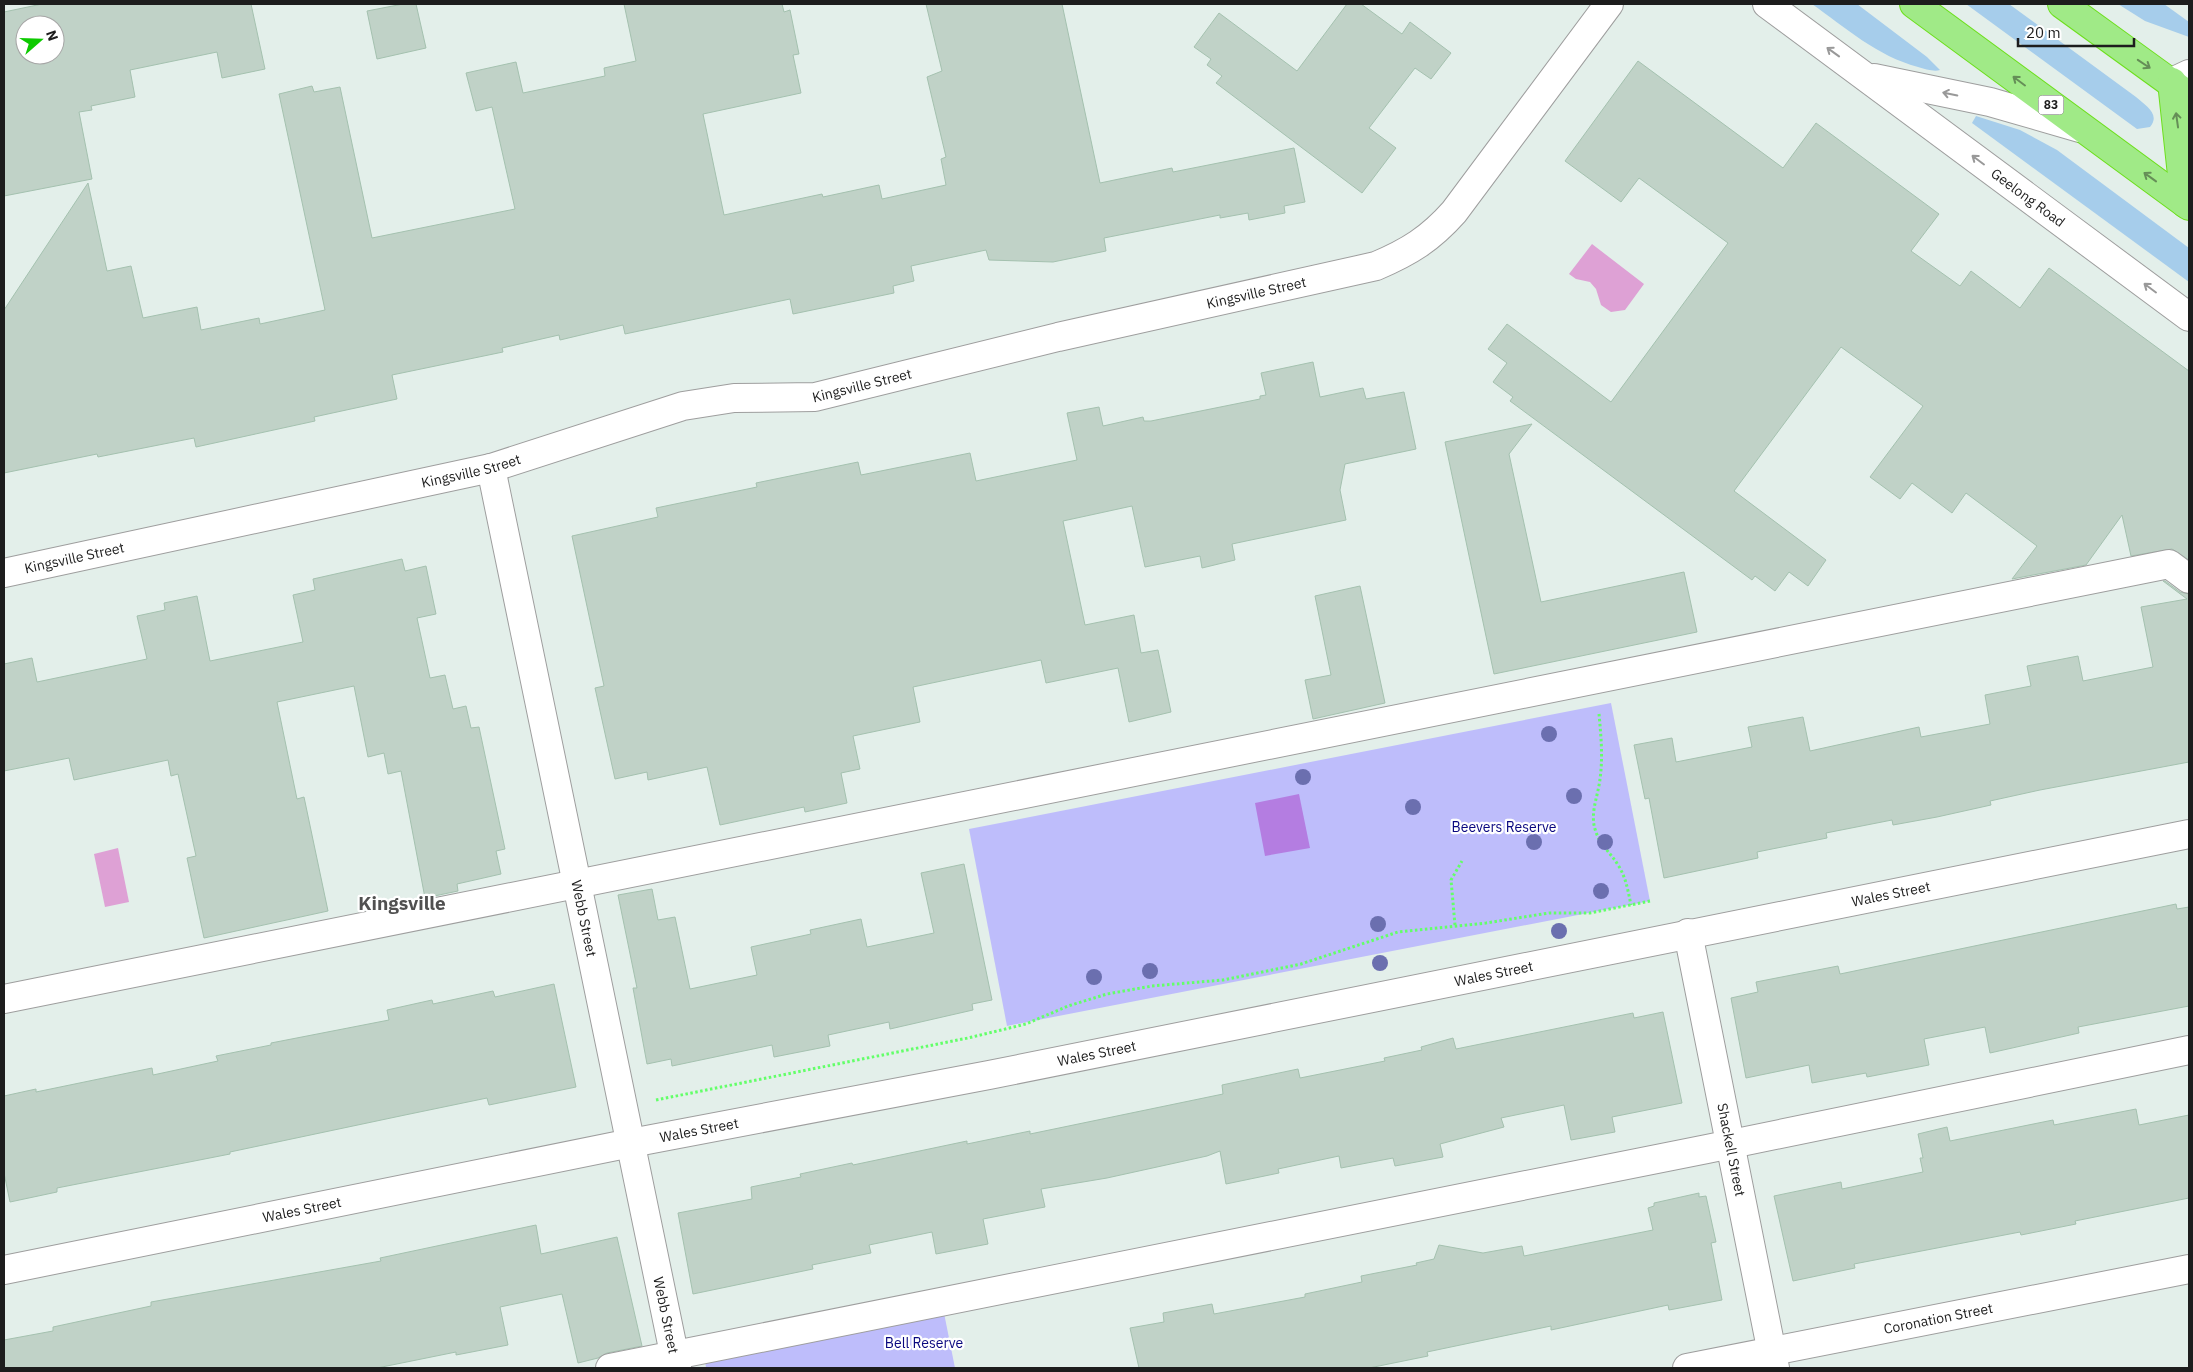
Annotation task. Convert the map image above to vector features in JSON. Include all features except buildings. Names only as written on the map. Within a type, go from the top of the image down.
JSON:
[{"type":"highway","name":"Geelong Road","points":[[1914,4],[2187,205]]},
{"type":"highway","points":[[2062,4],[2183,84],[2187,205]]},
{"type":"street","name":"Kingsville Street","points":[[4,573],[491,468],[684,406],[734,398],[816,396],[1058,337],[1353,272],[1388,261],[1429,238],[1454,212],[1608,4]]},
{"type":"street","name":"Geelong Road","points":[[1767,4],[1868,76],[2189,317]]},
{"type":"street","name":"Geelong Road","points":[[1868,76],[1990,102],[2082,128]]},
{"type":"street","name":"Webb Street","points":[[491,468],[676,1362]]},
{"type":"street","points":[[4,999],[578,886],[1595,678],[2169,564],[2189,579]]},
{"type":"street","name":"Wales Street","points":[[4,1270],[631,1143],[988,1075],[1688,933],[2189,834]]},
{"type":"street","name":"Shackell Street","points":[[1688,933],[1773,1360]]},
{"type":"street","points":[[610,1368],[676,1362],[2189,1050]]},
{"type":"street","name":"Coronation Street","points":[[1687,1368],[1773,1360],[2189,1268]]},
{"type":"path","points":[[1595,678],[1602,742],[1600,778],[1593,813],[1595,829],[1601,844],[1621,871],[1627,883],[1631,905]]},
{"type":"path","points":[[1455,925],[1451,880],[1462,861]]},
{"type":"path","points":[[656,1100],[968,1038],[1026,1024],[1068,1006],[1107,994],[1152,986],[1223,980],[1301,964],[1398,932],[1486,923],[1549,913],[1590,913],[1650,901]]},
{"type":"shaded area","points":[[1812,4],[1857,4],[1927,57],[1940,70],[1924,69],[1875,49]]},
{"type":"shaded area","points":[[1966,4],[2009,4],[2144,103],[2154,118],[2150,127],[2137,129]]},
{"type":"shaded area","points":[[2118,4],[2164,4],[2189,22],[2189,37],[2145,21]]},
{"type":"shaded area","points":[[1976,116],[2020,130],[2057,150],[2189,248],[2189,282],[1972,123]]},
{"type":"shaded area","points":[[1592,244],[1644,284],[1625,310],[1611,312],[1601,305],[1596,289],[1590,282],[1576,279],[1569,274]]},
{"type":"shaded area","points":[[1299,794],[1310,848],[1265,856],[1255,803]]},
{"type":"shaded area","points":[[118,848],[129,902],[105,907],[94,854]]},
{"type":"green space","name":"Beevers Reserve","points":[[1611,703],[1650,901],[1007,1026],[969,829]]},
{"type":"green space","name":"Bell Reserve","points":[[944,1313],[955,1368],[706,1368],[705,1360]]},
{"type":"district","name":"Kingsville","points":[[402,903]]}]
